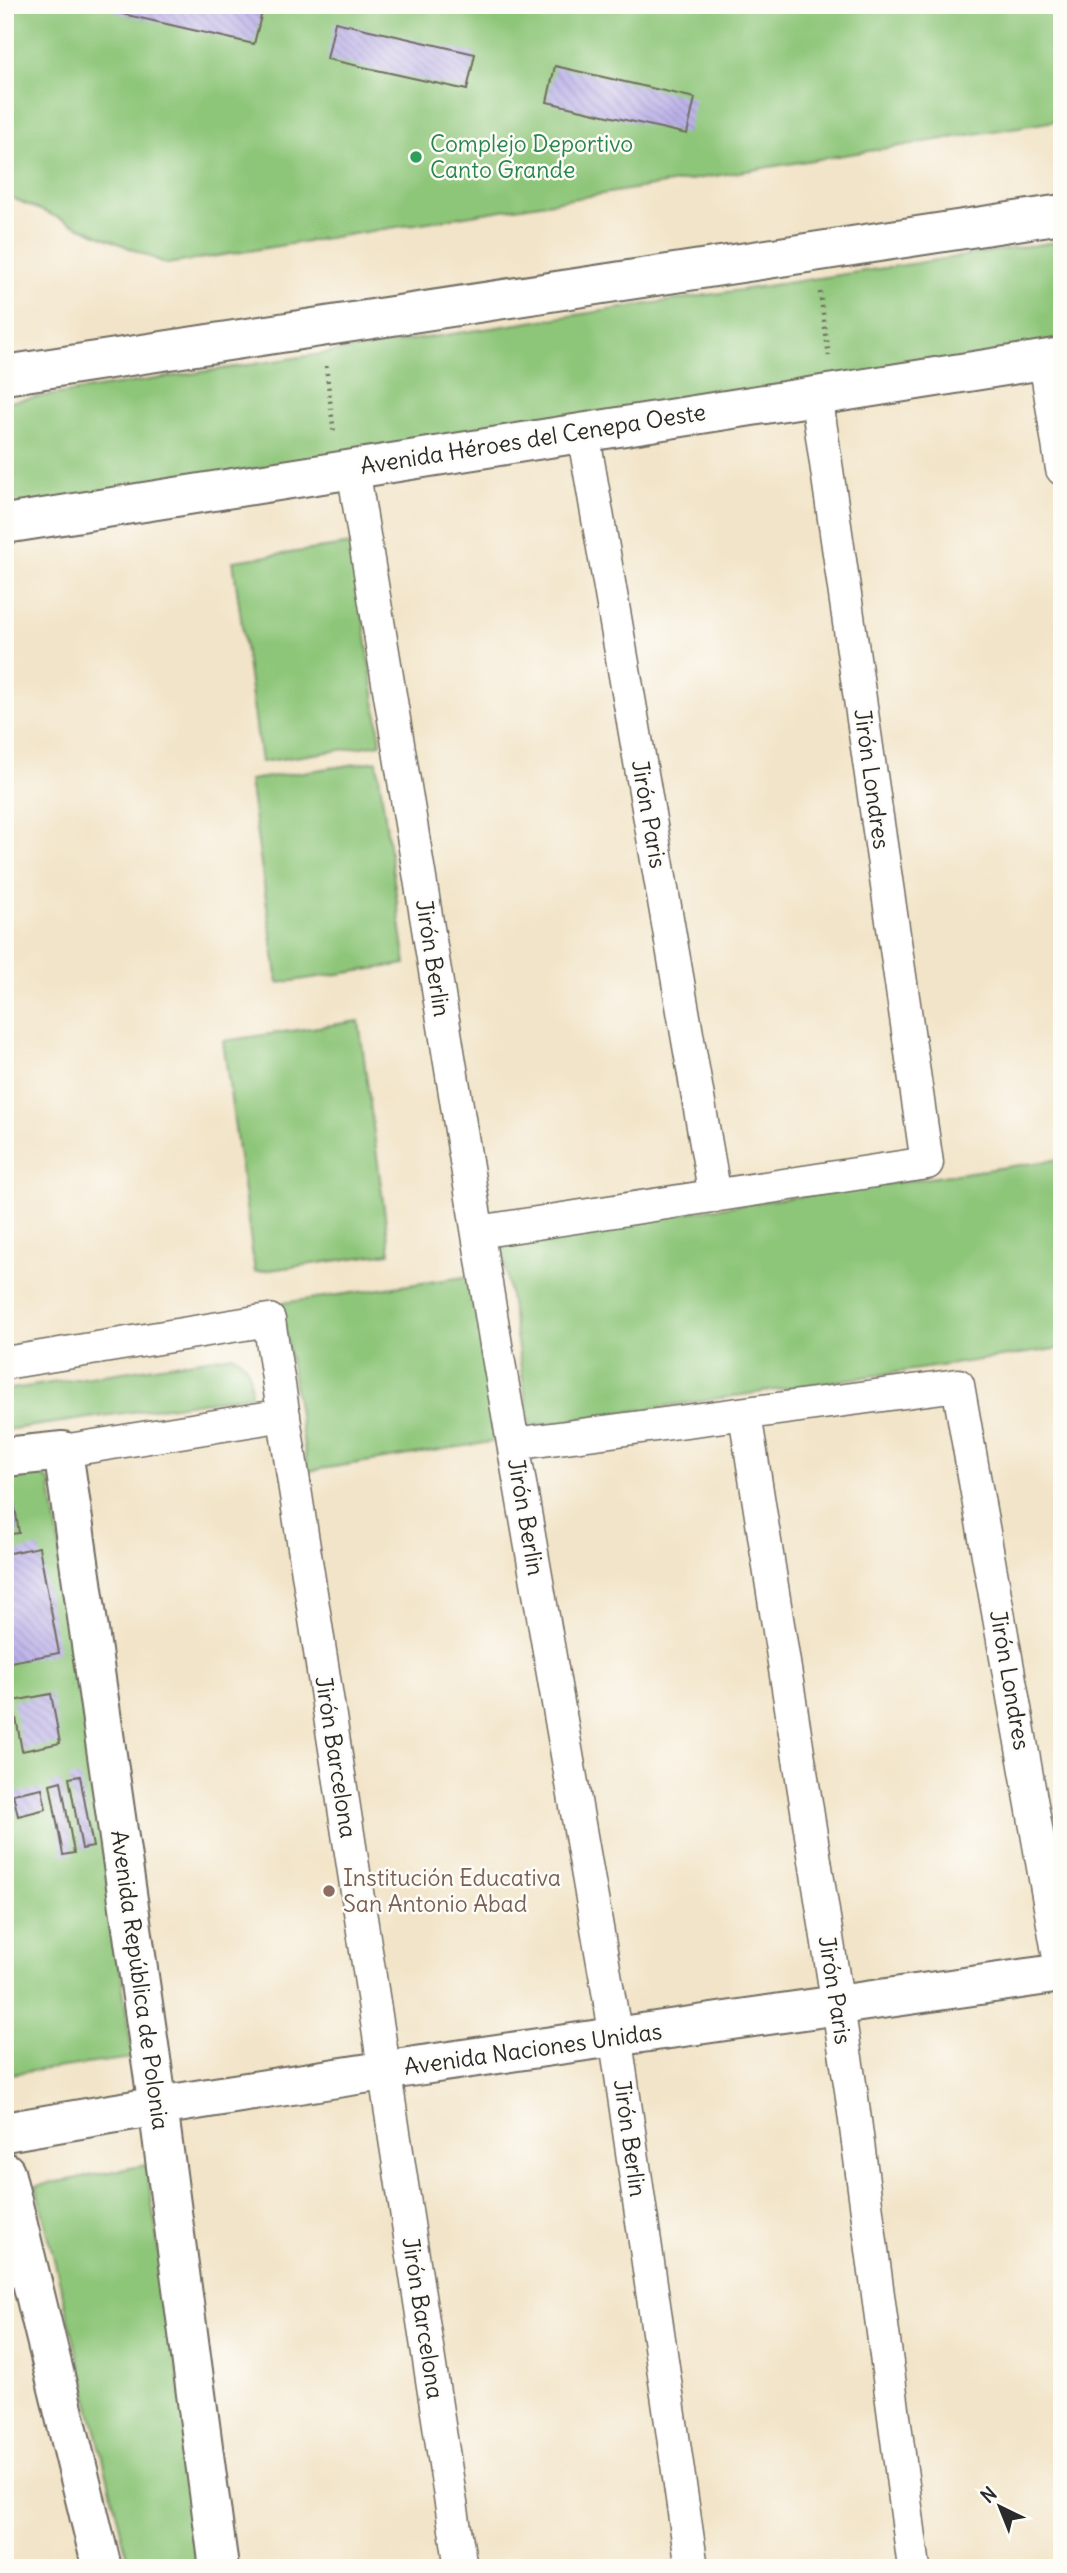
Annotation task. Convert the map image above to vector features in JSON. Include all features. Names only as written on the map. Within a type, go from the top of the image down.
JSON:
[{"type":"main road","points":[[5,375],[1062,214]]},
{"type":"main road","name":"Avenida Héroes del Cenepa Oeste","points":[[5,524],[1053,358]]},
{"type":"main road","points":[[5,1457],[63,1451]]},
{"type":"main road","name":"Avenida República de Polonia","points":[[63,1451],[158,2105],[219,2568]]},
{"type":"main road","name":"Avenida Naciones Unidas","points":[[5,2132],[158,2105],[384,2071],[1062,1974]]},
{"type":"main road","points":[[5,2172],[102,2568]]},
{"type":"street","points":[[1053,358],[1062,469]]},
{"type":"street","name":"Jirón Londres","points":[[715,1196],[927,1163],[825,393]]},
{"type":"street","name":"Jirón Paris","points":[[583,432],[715,1196]]},
{"type":"street","name":"Jirón Berlin","points":[[345,469],[616,2037],[692,2568]]},
{"type":"street","points":[[478,1232],[715,1196]]},
{"type":"street","name":"Jirón Barcelona","points":[[5,1363],[269,1320],[461,2568]]},
{"type":"street","name":"Jirón Londres","points":[[745,1414],[958,1385],[1062,1974]]},
{"type":"street","points":[[513,1444],[745,1414]]},
{"type":"street","name":"Jirón Paris","points":[[745,1414],[853,2104],[914,2568]]},
{"type":"street","points":[[63,1451],[284,1415]]},
{"type":"path","points":[[814,251],[825,393]]},
{"type":"path","points":[[322,327],[345,469]]},
{"type":"green space","name":"Complejo Deportivo Canto Grande","points":[[5,5],[1054,5],[1062,79],[1062,120],[167,264],[5,195]]},
{"type":"green space","points":[[1062,241],[1062,345],[5,508],[5,402]]},
{"type":"green space","points":[[353,544],[381,744],[261,762],[233,561]]},
{"type":"green space","points":[[377,761],[406,964],[278,983],[249,780]]},
{"type":"green space","points":[[359,1021],[390,1253],[255,1272],[223,1041]]},
{"type":"green space","points":[[1062,1159],[1062,1348],[530,1426],[501,1239]]},
{"type":"green space","points":[[472,1276],[497,1441],[308,1471],[281,1303]]},
{"type":"green space","points":[[233,1355],[246,1367],[250,1377],[251,1395],[5,1430],[5,1390]]},
{"type":"green space","points":[[27,1467],[50,1481],[133,2058],[10,2074],[5,2055],[5,1469]]},
{"type":"green space","points":[[146,2165],[208,2568],[130,2568],[36,2186]]},
{"type":"building","points":[[116,5],[253,5],[263,8],[254,44],[114,12]]},
{"type":"building","points":[[335,22],[475,54],[467,90],[327,59]]},
{"type":"building","points":[[555,66],[695,98],[687,134],[547,102]]},
{"type":"building","points":[[11,1481],[19,1533],[5,1535],[5,1482]]},
{"type":"building","points":[[39,1547],[59,1653],[5,1663],[5,1554]]},
{"type":"building","points":[[51,1694],[60,1743],[22,1751],[13,1701]]},
{"type":"building","points":[[80,1776],[93,1847],[82,1849],[69,1778]]},
{"type":"building","points":[[61,1781],[74,1853],[63,1855],[50,1784]]},
{"type":"building","points":[[42,1788],[46,1809],[18,1816],[13,1794]]},
{"type":"place","name":"Complejo Deportivo Canto Grande","points":[[416,157]]},
{"type":"place","name":"Institución Educativa San Antonio Abad","points":[[329,1891]]}]
